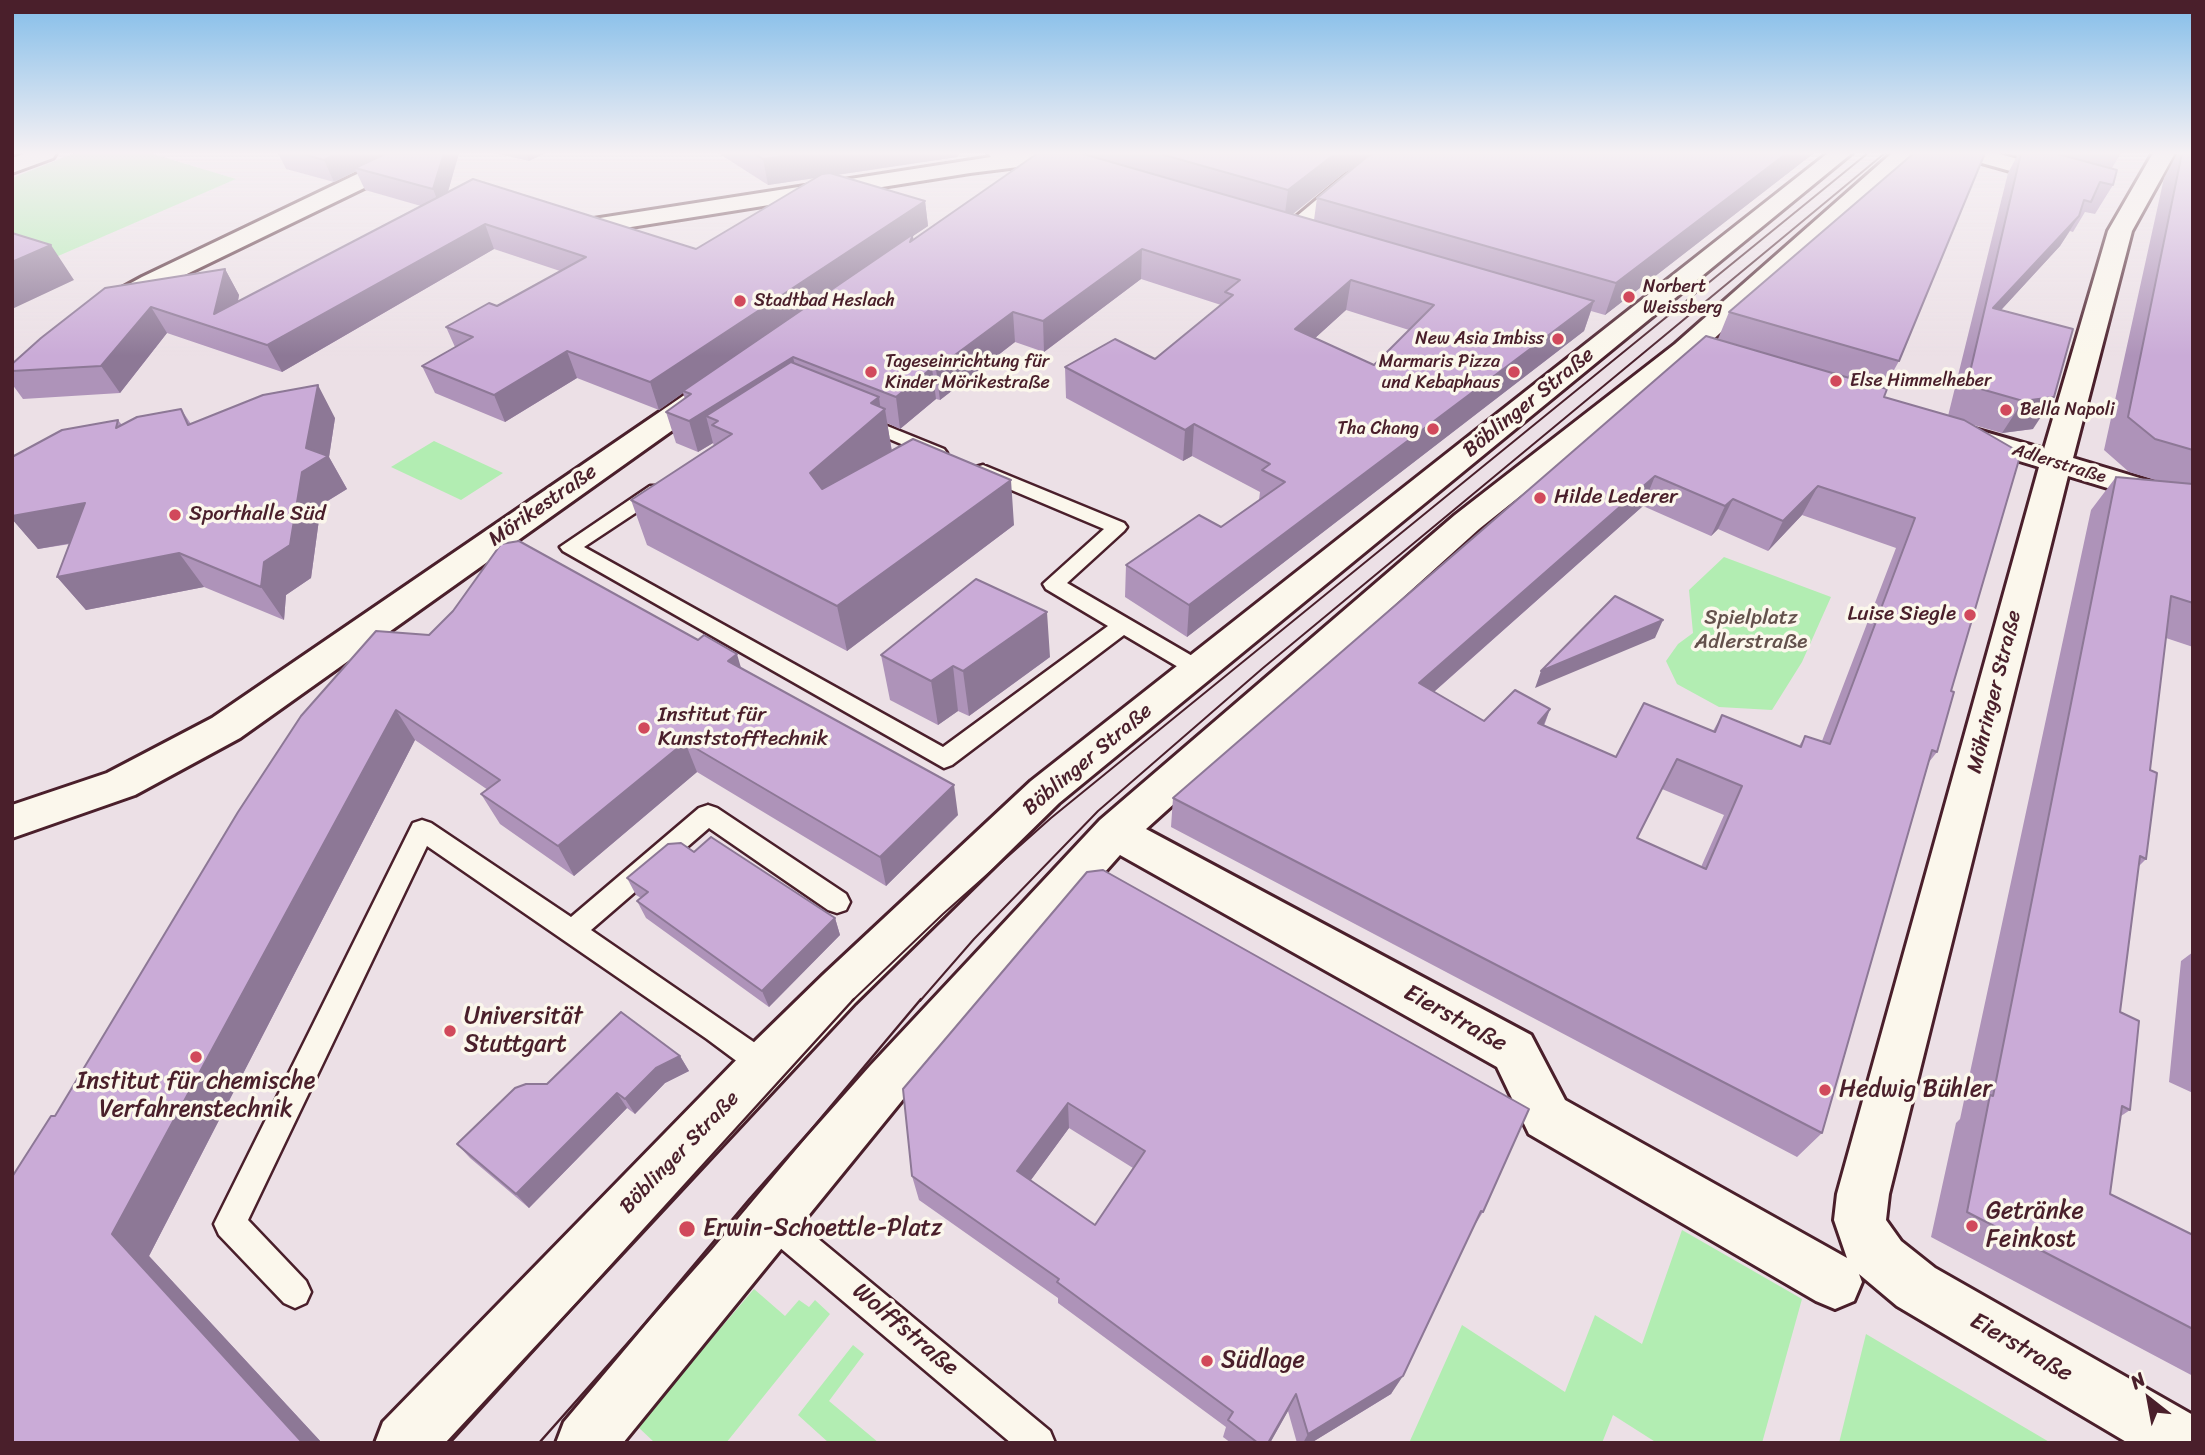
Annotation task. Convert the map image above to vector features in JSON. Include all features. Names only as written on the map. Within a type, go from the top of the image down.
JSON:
[{"type":"street","points":[[90,318],[151,282],[277,221]]},
{"type":"street","points":[[587,227],[625,221]]},
{"type":"street","points":[[1290,232],[1304,221]]},
{"type":"street","name":"Böblinger Straße","points":[[404,1443],[764,1065],[839,989],[1045,792],[1198,669],[1607,327],[1750,221]]},
{"type":"street","points":[[585,1443],[770,1219],[887,1083],[1115,832],[1467,522],[1697,354],[1835,221]]},
{"type":"street","name":"Möhringer Straße","points":[[1850,1261],[1863,1194],[2020,593],[2058,464],[2121,221]]},
{"type":"street","points":[[1264,225],[1316,240]]},
{"type":"street","name":"Mörikestraße","points":[[12,822],[121,784],[226,728],[732,375]]},
{"type":"street","name":"Adlerstraße","points":[[1946,429],[2193,504]]},
{"type":"street","name":"Eierstraße","points":[[1115,832],[1514,1051],[1547,1117],[1850,1261],[1882,1260],[1916,1287],[2185,1443]]},
{"type":"lane","points":[[837,411],[1117,527],[1053,584],[1198,669]]},
{"type":"lane","points":[[673,479],[570,547],[944,760],[1123,625]]},
{"type":"lane","points":[[571,932],[708,815],[837,902]]},
{"type":"lane","points":[[295,1292],[230,1224],[422,830],[717,1030],[764,1065]]},
{"type":"lane","name":"Wolffstraße","points":[[770,1219],[1038,1443]]},
{"type":"green space","points":[[12,221],[139,221],[12,276]]},
{"type":"green space","points":[[434,441],[503,473],[461,500],[391,467]]},
{"type":"green space","name":"Spielplatz Adlerstraße","points":[[1724,557],[1831,597],[1802,662],[1772,710],[1719,707],[1677,684],[1666,661],[1678,644],[1693,633],[1689,590]]},
{"type":"green space","points":[[1682,1230],[1802,1299],[1762,1443],[1657,1443],[1613,1415],[1602,1443],[1409,1443],[1462,1325],[1565,1392],[1595,1315],[1642,1344]]},
{"type":"green space","points":[[754,1289],[785,1316],[799,1300],[809,1307],[815,1300],[830,1314],[726,1443],[655,1443],[637,1426]]},
{"type":"green space","points":[[1866,1334],[2051,1443],[1839,1443]]},
{"type":"green space","points":[[853,1345],[864,1354],[829,1401],[879,1443],[829,1443],[798,1415]]},
{"type":"building","points":[[393,221],[606,221],[696,249],[743,221],[895,221],[650,382],[567,351],[494,395],[422,366],[473,337],[446,327],[489,303],[497,306],[586,257],[485,224],[267,345],[151,307],[101,366],[12,371],[12,364],[41,338],[105,288],[225,269],[214,314]]},
{"type":"building","points":[[940,221],[1316,221],[1594,301],[1189,605],[1126,565],[1199,515],[1221,527],[1285,482],[1262,470],[1270,464],[1194,424],[1185,430],[1065,367],[1115,339],[1155,359],[1233,295],[1225,292],[1240,280],[1142,249],[1043,321],[1013,312],[936,369],[932,368],[896,397],[793,357],[689,421],[666,412],[691,394],[683,391],[913,234],[910,242]],"holes":[[[1351,280],[1434,305],[1374,365],[1295,329]]]},
{"type":"building","points":[[1398,221],[1698,221],[1616,283]]},
{"type":"building","points":[[1835,221],[1957,221],[1899,361],[1729,312]]},
{"type":"building","points":[[2005,221],[2074,221],[1993,308],[2073,329],[2054,397],[2023,401],[1967,385]]},
{"type":"building","points":[[2168,221],[2193,221],[2193,450],[2155,439],[2128,417]]},
{"type":"building","points":[[12,233],[51,245],[12,262]]},
{"type":"building","points":[[1706,336],[1887,389],[1884,397],[1964,420],[2021,453],[1951,691],[1954,692],[1937,752],[1932,750],[1822,1133],[1173,798]],"holes":[[[1655,476],[1725,506],[1733,499],[1783,521],[1818,486],[1915,518],[1830,744],[1805,736],[1801,747],[1722,715],[1715,732],[1644,703],[1616,757],[1538,723],[1550,709],[1515,690],[1484,721],[1419,683]],[[1677,759],[1742,786],[1706,869],[1637,838]]]},
{"type":"building","points":[[791,362],[879,397],[871,403],[885,409],[810,473],[822,489],[913,439],[1011,480],[837,606],[631,500],[732,434],[712,425],[718,421],[706,416]]},
{"type":"building","name":"Sporthalle Süd","points":[[318,385],[306,448],[328,456],[302,472],[290,545],[264,562],[261,587],[179,553],[57,577],[85,503],[12,516],[12,457],[62,430],[118,420],[116,428],[137,417],[181,409],[188,425],[263,395]]},
{"type":"building","points":[[2116,477],[2193,484],[2193,603],[2171,596],[2150,770],[2157,773],[2146,859],[2140,856],[2120,1012],[2139,1021],[2130,1110],[2122,1106],[2110,1194],[2193,1235],[2193,1329],[1967,1212],[1990,1095],[1993,1096]]},
{"type":"building","points":[[519,541],[698,640],[704,635],[737,654],[728,661],[954,785],[880,857],[685,742],[558,846],[481,794],[500,780],[396,710],[112,1234],[301,1441],[12,1443],[12,1177],[51,1116],[55,1116],[238,812],[301,716],[376,631],[429,635],[453,611],[501,544]]},
{"type":"building","points":[[976,579],[1047,612],[963,671],[953,666],[931,681],[881,655]]},
{"type":"building","points":[[1615,596],[1663,620],[1541,671]]},
{"type":"building","points":[[711,837],[835,918],[762,991],[637,901],[648,892],[627,878],[668,844],[681,843],[694,852]]},
{"type":"building","points":[[1103,870],[1529,1109],[1483,1212],[1481,1211],[1403,1376],[1308,1434],[1296,1394],[1268,1443],[1258,1443],[1228,1420],[1233,1412],[1057,1282],[1059,1279],[912,1176],[903,1089],[1087,872]],"holes":[[[1068,1103],[1145,1151],[1095,1225],[1017,1171]]]},
{"type":"building","points":[[621,1012],[680,1056],[656,1068],[625,1099],[617,1093],[516,1194],[457,1144],[515,1088],[526,1084],[547,1084]]},
{"type":"tram line","points":[[853,1000],[943,914],[1051,818],[1785,221]]},
{"type":"tram line","points":[[920,1001],[974,939],[1098,811],[1263,668],[1803,221]]},
{"type":"tram line","points":[[539,1443],[711,1249],[921,999]]},
{"type":"tram line","points":[[450,1443],[853,1000]]},
{"type":"place","name":"Norbert Weissberg","points":[[1629,297]]},
{"type":"place","name":"Stadtbad Heslach","points":[[740,301]]},
{"type":"place","name":"New Asia Imbiss","points":[[1558,339]]},
{"type":"place","name":"Tageseinrichtung für Kinder Mörikestraße","points":[[871,372]]},
{"type":"place","name":"Marmaris Pizza und Kebaphaus","points":[[1514,372]]},
{"type":"place","name":"Else Himmelheber","points":[[1836,381]]},
{"type":"place","name":"Bella Napoli","points":[[2006,410]]},
{"type":"place","name":"Tha Chang","points":[[1433,429]]},
{"type":"place","name":"Hilde Lederer","points":[[1540,498]]},
{"type":"place","name":"Sporthalle Süd","points":[[175,515]]},
{"type":"place","name":"Luise Siegle","points":[[1970,615]]},
{"type":"place","name":"Institut für Kunststofftechnik","points":[[644,728]]},
{"type":"place","name":"Universität Stuttgart","points":[[450,1031]]},
{"type":"place","name":"Institut für chemische Verfahrenstechnik","points":[[196,1057]]},
{"type":"place","name":"Hedwig Bühler","points":[[1825,1090]]},
{"type":"place","name":"Getränke Feinkost","points":[[1972,1226]]},
{"type":"place","name":"Erwin-Schoettle-Platz","points":[[687,1229]]},
{"type":"place","name":"Südlage","points":[[1207,1361]]}]
